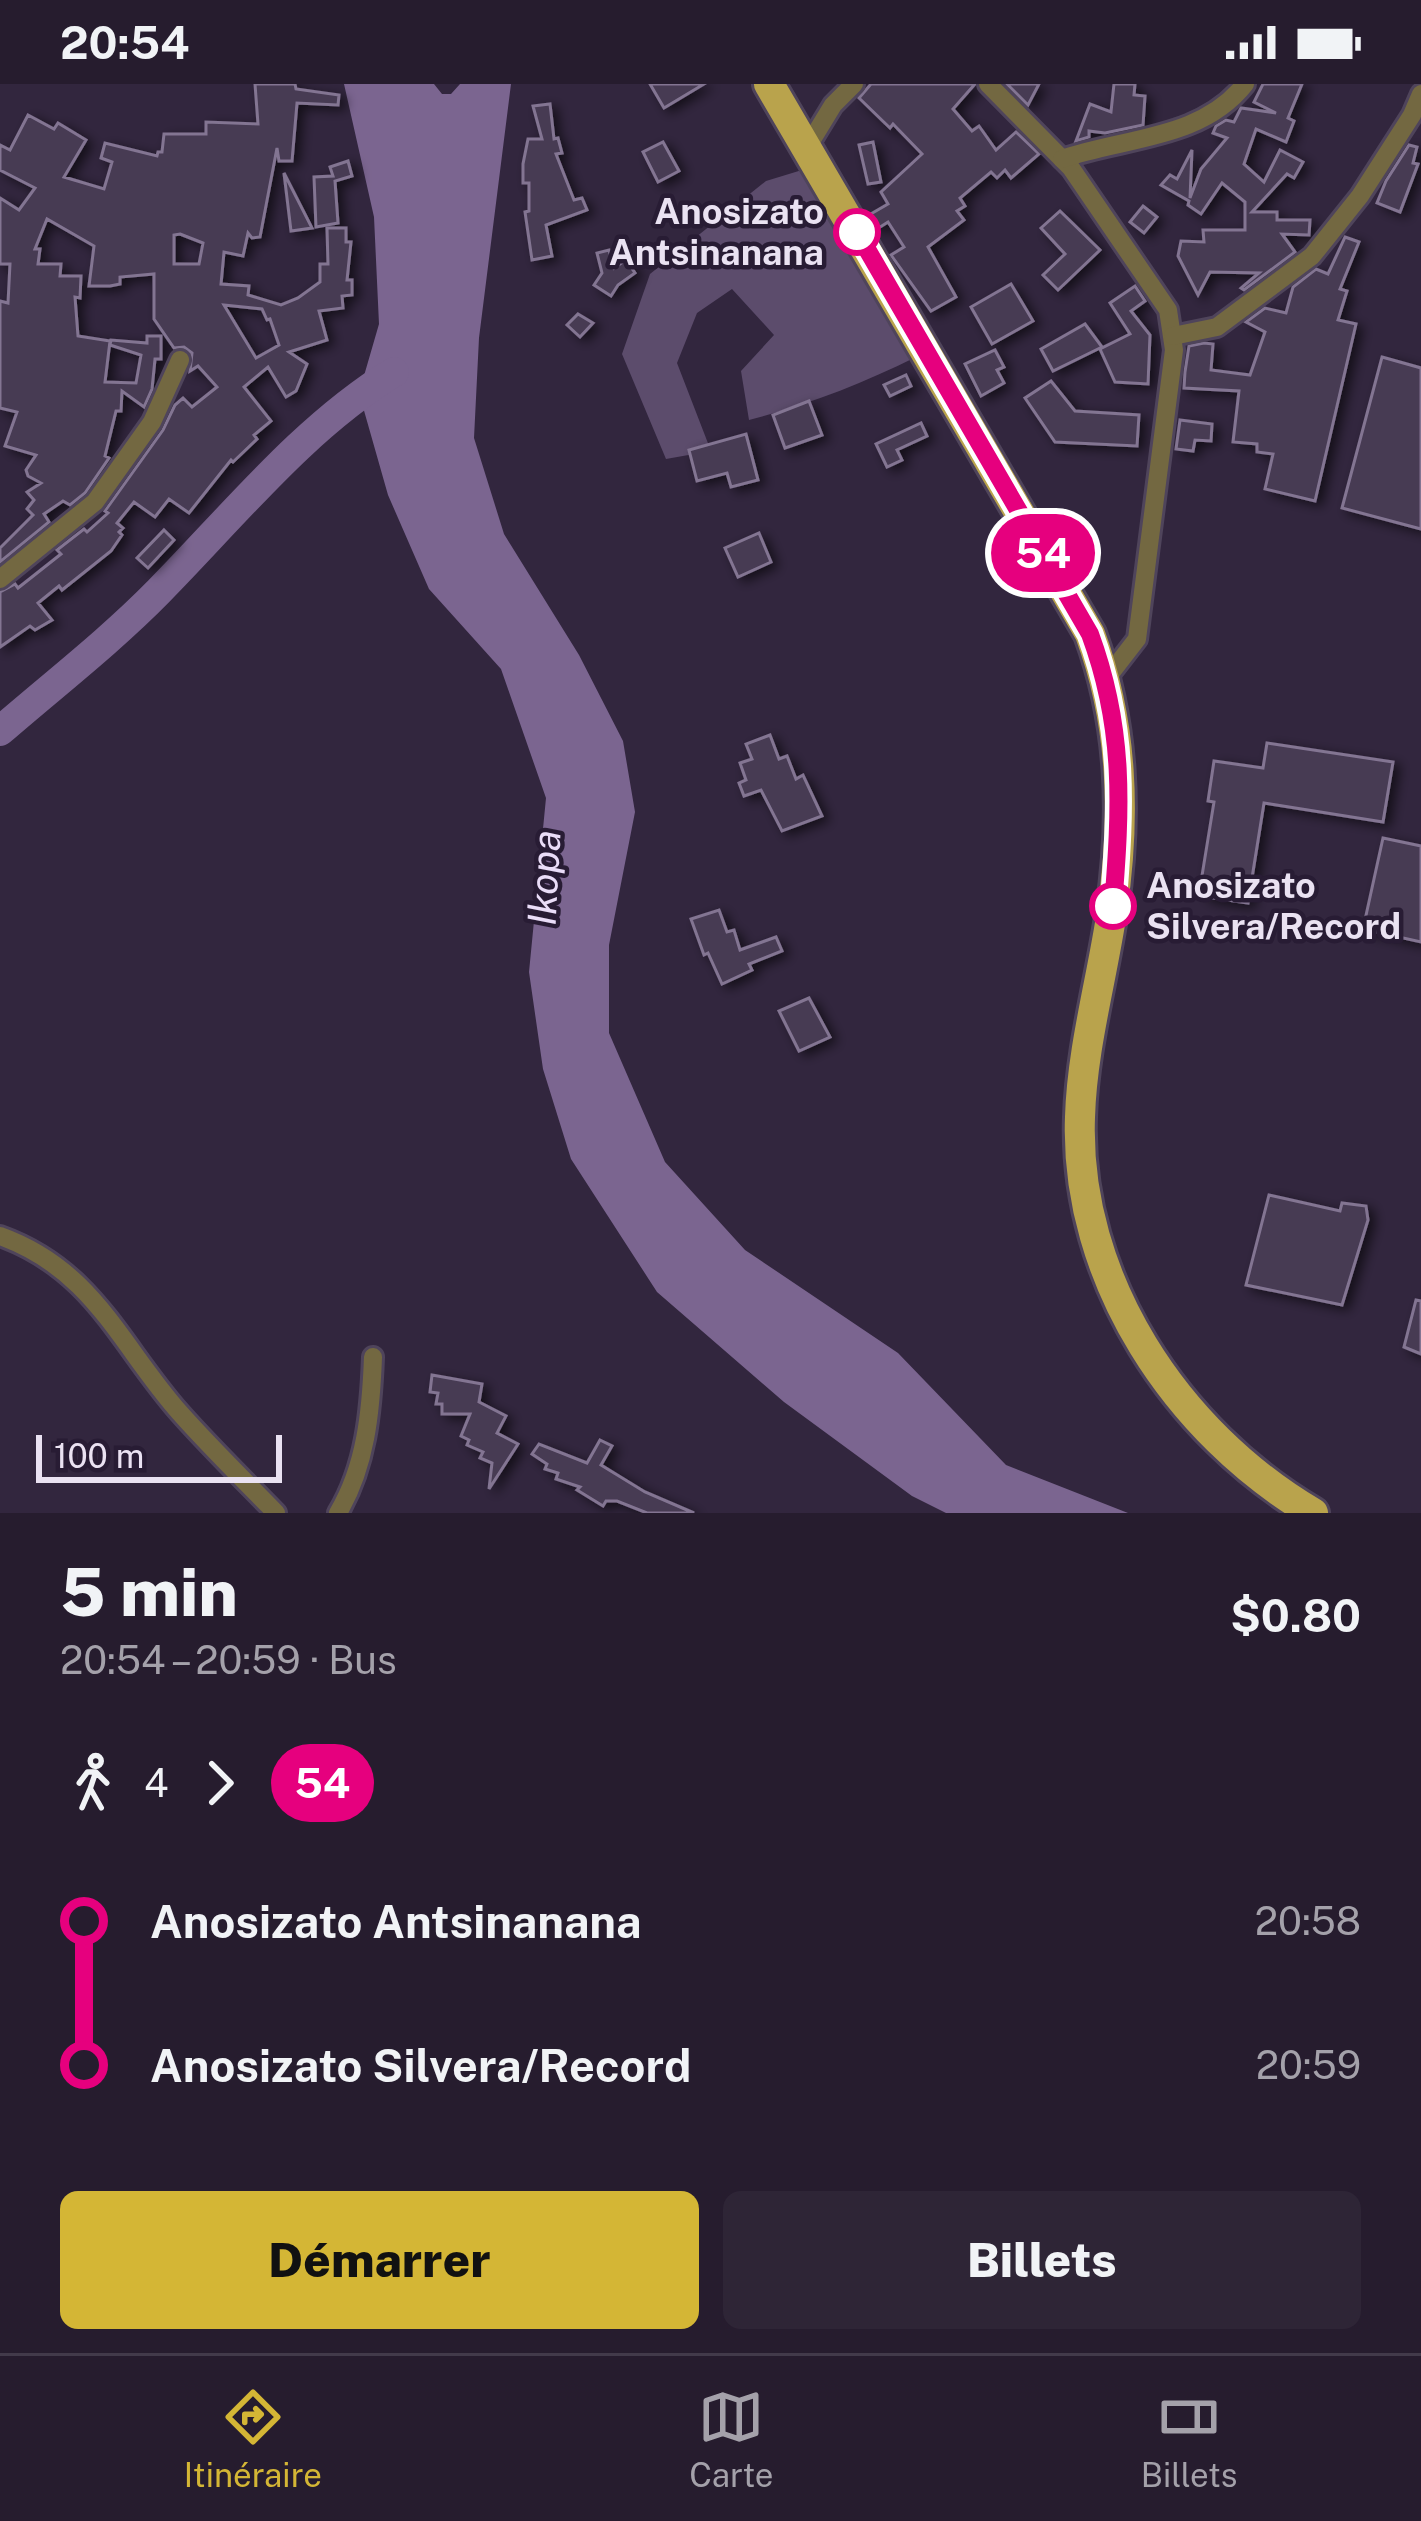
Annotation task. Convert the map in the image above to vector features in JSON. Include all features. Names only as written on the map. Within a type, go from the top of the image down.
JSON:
[{"type":"main road","points":[[769,84],[1090,634],[1106,679],[1117,732],[1121,798],[1112,911],[1079,1119],[1084,1181],[1100,1254],[1124,1316],[1163,1378],[1251,1470],[1313,1513]]},
{"type":"street","points":[[805,151],[833,105],[854,84]]},
{"type":"street","points":[[988,84],[1062,159],[1168,310],[1173,336],[1167,413],[1137,638],[1106,679]]},
{"type":"street","points":[[1062,159],[1107,144],[1179,130],[1246,84]]},
{"type":"street","points":[[1173,336],[1217,327],[1312,256],[1360,196],[1421,94]]},
{"type":"street","points":[[0,579],[95,502],[152,422],[180,360]]},
{"type":"street","points":[[0,1236],[32,1248],[82,1285],[178,1411],[276,1513]]},
{"type":"street","points":[[338,1513],[353,1489],[370,1413],[373,1357]]},
{"type":"shaded area","points":[[802,170],[916,357],[834,393],[749,420],[741,371],[774,335],[732,289],[697,313],[677,363],[711,451],[666,459],[622,354],[650,274],[766,181]]},
{"type":"water","name":"Ikopa","points":[[344,84],[434,84],[442,94],[451,94],[460,84],[511,84],[479,338],[474,438],[504,534],[579,655],[623,741],[635,812],[609,945],[609,1033],[665,1162],[745,1250],[898,1353],[1006,1465],[1128,1513],[946,1513],[912,1496],[784,1402],[657,1292],[571,1159],[543,1069],[529,972],[546,798],[501,669],[429,589],[388,495],[359,393],[379,324],[374,217]]},
{"type":"building","points":[[255,84],[295,84],[296,89],[339,95],[338,105],[297,103],[292,161],[279,161],[277,148],[260,237],[248,233],[243,256],[224,252],[221,284],[249,286],[248,295],[281,305],[298,298],[320,282],[320,264],[328,264],[327,228],[346,228],[346,242],[351,242],[347,280],[352,280],[352,295],[342,296],[343,308],[319,311],[327,340],[289,352],[307,364],[296,391],[286,397],[268,367],[244,387],[271,421],[231,460],[189,513],[169,499],[155,517],[134,502],[117,523],[123,528],[122,535],[111,551],[38,603],[52,620],[35,630],[30,626],[0,647],[0,592],[15,584],[18,588],[61,554],[57,550],[108,513],[105,511],[163,430],[175,405],[183,398],[192,407],[217,387],[198,366],[190,371],[192,353],[184,347],[174,348],[154,319],[154,274],[120,277],[120,284],[110,286],[89,286],[94,246],[47,219],[35,249],[40,249],[38,264],[61,264],[60,276],[81,276],[80,298],[75,297],[78,336],[110,341],[105,382],[136,383],[141,355],[110,345],[111,340],[147,343],[147,336],[161,336],[161,359],[155,359],[152,389],[144,407],[122,391],[121,411],[116,411],[105,456],[109,458],[85,493],[70,505],[63,501],[44,514],[49,522],[0,562],[0,548],[33,515],[27,509],[34,500],[27,492],[41,483],[26,470],[36,455],[5,446],[17,412],[0,408],[0,301],[8,303],[10,264],[0,264],[0,198],[19,210],[35,188],[0,170],[0,145],[10,150],[28,115],[54,129],[58,123],[86,140],[64,177],[104,189],[112,162],[101,158],[105,143],[157,156],[164,134],[206,134],[206,122],[258,124]],"holes":[[[174,235],[203,243],[199,264],[174,264]],[[224,305],[262,309],[279,345],[256,358]]]},
{"type":"building","points":[[650,84],[704,84],[664,108]]},
{"type":"building","points":[[871,84],[975,84],[953,109],[972,131],[979,126],[996,150],[1016,132],[1039,154],[1011,178],[1005,170],[997,178],[991,172],[960,198],[965,206],[957,211],[964,220],[928,247],[956,297],[931,311],[891,255],[904,247],[888,222],[877,229],[869,215],[888,204],[881,192],[922,154],[859,98]]},
{"type":"building","points":[[1007,84],[1039,84],[1028,105]]},
{"type":"building","points":[[1114,84],[1135,84],[1134,95],[1145,96],[1143,125],[1105,133],[1089,131],[1089,137],[1076,141],[1090,104],[1111,112]]},
{"type":"building","points":[[1263,84],[1302,84],[1288,118],[1294,121],[1286,142],[1256,129],[1244,164],[1264,182],[1280,150],[1303,162],[1294,178],[1287,174],[1252,212],[1277,212],[1277,220],[1310,220],[1309,235],[1282,234],[1295,252],[1244,290],[1241,288],[1259,273],[1210,272],[1198,295],[1178,256],[1181,241],[1204,242],[1203,230],[1245,230],[1245,202],[1222,183],[1201,214],[1161,185],[1170,175],[1177,179],[1192,150],[1190,198],[1201,169],[1227,138],[1213,133],[1216,126],[1226,120],[1234,122],[1241,108],[1276,113],[1254,102]]},
{"type":"building","points":[[550,104],[554,139],[558,138],[562,153],[556,154],[574,200],[582,198],[587,210],[546,225],[552,256],[532,260],[525,212],[529,211],[529,183],[523,183],[523,164],[528,139],[542,139],[533,106]]},
{"type":"building","points":[[663,142],[679,171],[658,182],[643,152]]},
{"type":"building","points":[[873,142],[881,182],[868,184],[859,145]]},
{"type":"building","points":[[1409,145],[1417,147],[1413,163],[1418,164],[1400,212],[1377,203]]},
{"type":"building","points":[[348,161],[352,176],[335,181],[338,223],[316,227],[314,177],[333,176],[330,167]]},
{"type":"building","points":[[284,173],[312,228],[291,231]]},
{"type":"building","points":[[1143,206],[1157,217],[1144,233],[1130,222]]},
{"type":"building","points":[[1060,211],[1100,250],[1058,290],[1043,275],[1065,254],[1041,228]]},
{"type":"building","points":[[1345,237],[1359,242],[1340,289],[1347,291],[1338,320],[1356,324],[1315,501],[1265,489],[1273,454],[1257,452],[1257,444],[1233,442],[1239,391],[1184,388],[1185,372],[1189,346],[1204,343],[1213,344],[1211,370],[1250,375],[1265,332],[1246,322],[1265,308],[1286,313],[1293,287],[1316,269],[1328,274]]},
{"type":"building","points":[[609,250],[614,268],[626,260],[635,273],[611,296],[594,285],[602,273],[597,253]]},
{"type":"building","points":[[1011,284],[1033,321],[992,344],[971,307]]},
{"type":"building","points":[[1135,286],[1145,301],[1131,311],[1150,335],[1148,384],[1115,382],[1100,349],[1130,334],[1110,303]]},
{"type":"building","points":[[578,314],[593,323],[580,337],[567,325]]},
{"type":"building","points":[[1085,324],[1102,347],[1053,371],[1041,349]]},
{"type":"building","points":[[995,350],[1004,367],[997,370],[1004,383],[981,396],[965,364]]},
{"type":"building","points":[[1382,357],[1421,368],[1421,529],[1342,508]]},
{"type":"building","points":[[906,375],[911,386],[890,396],[884,385]]},
{"type":"building","points":[[1051,381],[1075,411],[1139,415],[1137,446],[1055,442],[1025,398]]},
{"type":"building","points":[[809,401],[822,435],[785,448],[773,415]]},
{"type":"building","points":[[1180,420],[1212,424],[1211,441],[1195,440],[1193,451],[1176,449]]},
{"type":"building","points":[[921,423],[927,436],[897,450],[902,460],[887,467],[876,444]]},
{"type":"building","points":[[746,434],[758,480],[731,487],[727,473],[697,481],[689,450]]},
{"type":"building","points":[[164,530],[174,540],[148,568],[137,558]]},
{"type":"building","points":[[759,533],[771,562],[738,577],[725,548]]},
{"type":"building","points":[[770,735],[779,759],[787,756],[796,779],[803,775],[822,816],[782,831],[761,790],[744,796],[739,783],[746,780],[740,763],[752,759],[746,744]]},
{"type":"building","points":[[1267,743],[1393,762],[1383,822],[1264,803],[1248,903],[1207,897],[1200,888],[1214,802],[1208,801],[1214,761],[1263,768]]},
{"type":"building","points":[[1383,838],[1421,846],[1421,942],[1363,929]]},
{"type":"building","points":[[719,910],[727,932],[734,930],[740,950],[776,937],[782,951],[749,964],[752,970],[722,984],[708,953],[704,955],[691,919]]},
{"type":"building","points":[[809,998],[830,1037],[799,1051],[779,1011]]},
{"type":"building","points":[[1269,1195],[1340,1211],[1342,1203],[1366,1206],[1368,1220],[1342,1305],[1246,1285]]},
{"type":"building","points":[[1416,1300],[1421,1301],[1421,1354],[1404,1347]]},
{"type":"building","points":[[432,1375],[482,1384],[479,1402],[506,1416],[497,1433],[518,1444],[489,1489],[492,1463],[480,1458],[483,1452],[467,1445],[469,1440],[461,1436],[470,1414],[442,1414],[442,1404],[436,1404],[438,1393],[430,1392]]},
{"type":"building","points":[[600,1440],[612,1446],[601,1465],[645,1492],[694,1513],[647,1513],[617,1501],[606,1501],[603,1506],[577,1490],[580,1487],[556,1479],[558,1473],[545,1469],[547,1464],[532,1454],[539,1444],[587,1463]]},
{"type":"waterway","points":[[0,731],[140,609],[300,446],[394,372]]},
{"type":"bus line","name":"54","points":[[857,232],[1090,634],[1117,732],[1121,798],[1113,906]]},
{"type":"place","name":"Anosizato Antsinanana","points":[[857,232]]},
{"type":"place","name":"Anosizato Silvera/Record","points":[[1113,906]]}]
